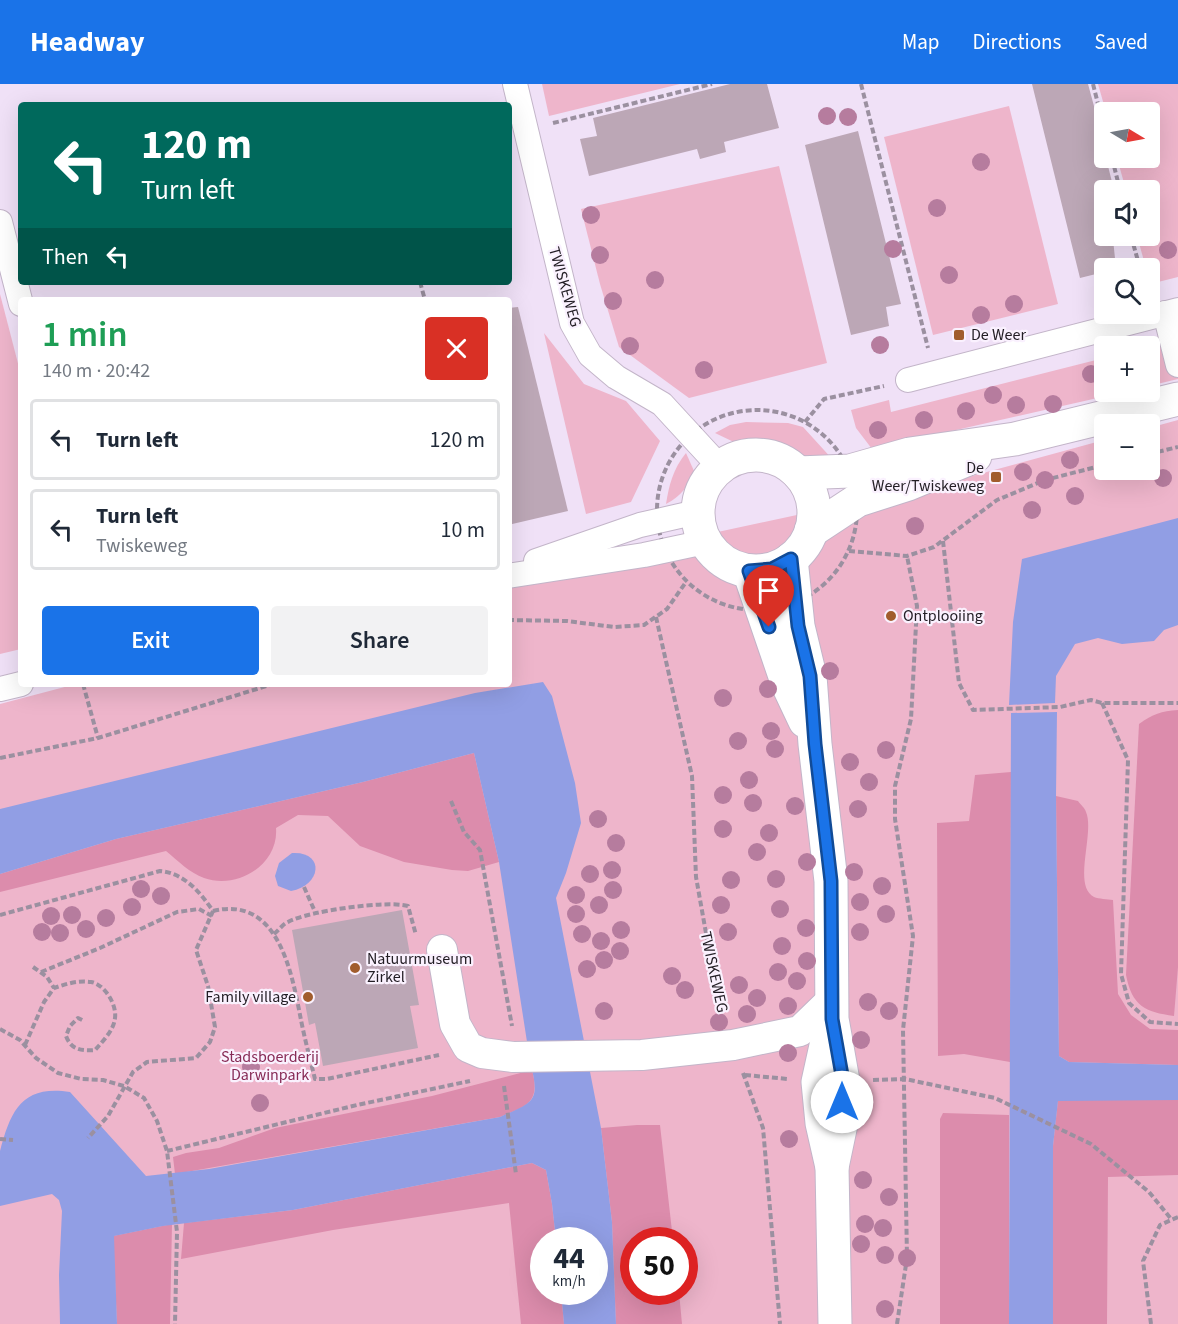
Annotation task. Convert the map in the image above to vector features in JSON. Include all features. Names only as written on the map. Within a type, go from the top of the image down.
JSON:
[{"type":"main road","points":[[798,473],[854,486],[908,484],[1015,439],[1178,399]]},
{"type":"main road","points":[[760,454],[781,460],[798,473],[805,481],[813,500],[814,520],[804,546],[791,559],[772,569],[749,571],[728,565],[719,559],[701,527],[701,492],[705,483],[720,466],[739,457],[760,454]]},
{"type":"main road","points":[[811,531],[854,486]]},
{"type":"main road","points":[[791,559],[798,626],[810,676],[815,744],[831,881],[832,1009],[843,1081],[841,1124],[832,1167],[835,1324]]},
{"type":"main road","points":[[749,571],[788,685],[815,744]]},
{"type":"street","name":"TWISKEWEG","points":[[515,84],[572,322],[590,355],[616,377],[662,404],[720,466]]},
{"type":"street","points":[[0,222],[19,297]]},
{"type":"street","points":[[908,380],[1171,312],[1178,365]]},
{"type":"street","points":[[512,569],[657,521],[701,527]]},
{"type":"street","points":[[512,575],[665,551],[701,527]]},
{"type":"street","points":[[0,689],[18,685]]},
{"type":"street","points":[[429,944],[455,1024],[468,1047],[482,1053],[513,1057],[642,1055],[733,1045],[800,1031],[832,1009]]},
{"type":"path","points":[[527,129],[712,84]]},
{"type":"path","points":[[861,84],[934,374]]},
{"type":"path","points":[[1093,84],[1098,102]]},
{"type":"path","points":[[806,422],[824,399],[908,380]]},
{"type":"path","points":[[747,410],[777,411],[806,422],[832,443],[854,486],[857,524],[849,551],[827,583],[796,604],[764,611],[722,605],[686,582],[665,551],[657,521],[658,487],[671,457],[691,435],[718,417],[747,410]]},
{"type":"path","points":[[1160,451],[1178,447]]},
{"type":"path","points":[[849,551],[907,556],[934,547],[998,500],[1045,480],[1094,468]]},
{"type":"path","points":[[943,540],[958,684],[973,710],[1060,707],[1090,700],[1102,703],[1178,703]]},
{"type":"path","points":[[897,1324],[908,1258],[903,1030],[914,936],[894,819],[895,786],[911,719],[917,606],[907,556]]},
{"type":"path","points":[[512,620],[567,621],[614,627],[644,625],[668,609],[686,582]]},
{"type":"path","name":"TWISKEWEG","points":[[656,617],[692,776],[696,877],[719,1006],[763,1128],[780,1324]]},
{"type":"path","points":[[84,687],[98,738]]},
{"type":"path","points":[[0,758],[98,738],[263,687]]},
{"type":"path","points":[[1102,703],[1128,760],[1121,974],[1129,1003],[1150,1022],[1178,1024]]},
{"type":"path","points":[[452,801],[464,832],[480,850],[512,1024],[514,1069],[503,1074],[516,1174]]},
{"type":"path","points":[[0,915],[160,871],[171,872],[187,881],[213,914]]},
{"type":"path","points":[[304,886],[316,914]]},
{"type":"path","points":[[274,934],[286,922],[316,914],[399,904],[408,906],[429,944]]},
{"type":"path","points":[[41,972],[100,948],[177,912],[199,909],[213,914]]},
{"type":"path","points":[[88,1138],[108,1116],[133,1072],[147,1062],[196,1058],[210,1042],[215,1027],[214,1012],[196,950],[213,914],[223,909],[250,912],[274,934],[285,955],[315,1079],[327,1079],[441,1054]]},
{"type":"path","points":[[33,968],[47,977],[54,988]]},
{"type":"path","points":[[25,1045],[44,1002],[54,988],[79,981],[94,982],[107,992],[114,1006],[116,1018],[109,1033],[95,1050],[77,1049],[69,1044],[66,1036],[70,1026],[78,1018],[84,1021]]},
{"type":"path","points":[[0,1029],[13,1035],[36,1058],[58,1072],[81,1079],[103,1080],[124,1086],[144,1098],[157,1121],[167,1151],[177,1232],[175,1324]]},
{"type":"path","points":[[167,1151],[480,1078]]},
{"type":"path","points":[[905,1079],[995,1098],[1091,1144],[1149,1192],[1172,1220]]},
{"type":"path","points":[[0,1139],[13,1140]]},
{"type":"path","points":[[1151,1324],[1143,1261],[1160,1225],[1178,1217]]},
{"type":"green space","points":[[542,84],[680,84],[549,116]]},
{"type":"green space","points":[[1098,84],[1178,84],[1178,277],[1160,282],[1160,258],[1143,258],[1140,246],[1160,246],[1160,180],[1123,180],[1120,168],[1160,168],[1160,102],[1103,102]]},
{"type":"green space","points":[[1009,106],[1058,304],[933,335],[884,137]]},
{"type":"green space","points":[[779,166],[827,363],[689,398],[619,347],[581,209]]},
{"type":"green space","points":[[0,294],[18,363],[18,650],[0,654]]},
{"type":"green space","points":[[544,333],[584,384],[626,401],[660,441],[631,502],[586,514]]},
{"type":"green space","points":[[1178,340],[1178,379],[1160,383],[1160,344]]},
{"type":"green space","points":[[1094,361],[1094,399],[872,449],[856,428],[851,410],[889,400],[891,412]]},
{"type":"green space","name":"Stadsboerderij Darwinpark","points":[[1178,420],[1178,1324],[0,1324],[0,704],[65,687],[512,687],[512,576],[950,482],[1094,443],[1094,480],[1160,480],[1160,425]]},
{"type":"green space","points":[[746,422],[788,423],[803,427],[834,461],[811,463],[784,446],[752,440],[738,444],[715,433],[730,425]]},
{"type":"green space","points":[[686,453],[694,471],[683,490],[666,504],[672,477]]},
{"type":"shaded area","points":[[1178,710],[1178,967],[1174,1016],[1141,1006],[1132,994],[1126,975],[1139,724],[1157,714]]},
{"type":"shaded area","points":[[474,753],[499,862],[468,871],[404,862],[360,846],[328,816],[298,815],[276,828],[271,853],[264,863],[243,877],[217,881],[204,878],[184,866],[166,851],[0,892],[0,874],[116,839],[363,782]]},
{"type":"shaded area","points":[[1011,772],[1010,1062],[964,1054],[938,1056],[937,823],[969,821],[975,775]]},
{"type":"shaded area","points":[[1056,796],[1078,801],[1086,812],[1088,833],[1085,882],[1088,891],[1094,897],[1113,900],[1118,994],[1131,1015],[1150,1029],[1178,1030],[1178,1065],[1069,1062],[1059,1056]]},
{"type":"shaded area","points":[[532,1070],[534,1090],[529,1102],[500,1117],[175,1174],[173,1157],[186,1153],[219,1148],[275,1128],[432,1096]]},
{"type":"shaded area","points":[[1058,1100],[1178,1100],[1178,1175],[1108,1177],[1107,1324],[1053,1324],[1053,1146]]},
{"type":"shaded area","points":[[943,1113],[1009,1115],[1009,1324],[940,1324],[940,1119]]},
{"type":"shaded area","points":[[660,1125],[672,1227],[620,1227],[620,1305],[680,1305],[682,1324],[616,1324],[612,1222],[601,1128]]},
{"type":"shaded area","points":[[532,1163],[546,1170],[555,1227],[530,1227],[530,1305],[562,1305],[564,1324],[521,1324],[509,1203],[333,1230],[181,1259],[184,1223],[293,1210]]},
{"type":"shaded area","points":[[172,1224],[170,1324],[117,1324],[113,1236]]},
{"type":"water","points":[[1178,518],[1178,625],[1164,630],[1154,641],[1122,644],[1098,638],[1075,644],[1056,676],[1055,703],[1009,705],[1013,622],[1022,559]]},
{"type":"water","points":[[543,682],[552,696],[575,783],[581,823],[556,898],[601,1128],[612,1222],[616,1324],[564,1324],[562,1305],[608,1305],[608,1227],[555,1227],[546,1170],[532,1163],[293,1210],[163,1226],[114,1236],[117,1324],[60,1324],[59,1275],[62,1211],[59,1200],[52,1194],[0,1206],[0,1151],[4,1136],[14,1112],[30,1097],[40,1092],[70,1092],[146,1176],[209,1169],[500,1117],[528,1103],[532,1098],[535,1084],[499,862],[474,753],[363,782],[116,839],[0,874],[0,809],[475,693]]},
{"type":"water","points":[[1057,712],[1059,1056],[1069,1062],[1178,1065],[1178,1100],[1058,1101],[1053,1146],[1053,1324],[1009,1324],[1011,713]]},
{"type":"water","points":[[292,853],[310,857],[316,869],[309,882],[291,891],[278,886],[275,876],[279,863]]},
{"type":"building","points":[[730,84],[767,84],[779,128],[724,142],[726,152],[700,159],[697,149],[589,176],[580,139],[597,136],[593,118]]},
{"type":"building","points":[[1032,84],[1088,84],[1094,106],[1094,168],[1108,168],[1112,180],[1094,180],[1094,246],[1114,246],[1115,258],[1094,258],[1094,274],[1080,278]]},
{"type":"building","points":[[858,131],[901,304],[886,307],[889,326],[851,335],[805,145]]},
{"type":"building","points":[[518,307],[568,511],[512,524],[512,308]]},
{"type":"building","name":"Natuurmuseum Zirkel","points":[[402,910],[419,1005],[410,1006],[418,1048],[323,1066],[315,1023],[309,1025],[292,930]]},
{"type":"place","name":"De Weer","points":[[959,335]]},
{"type":"place","name":"De Weer/Twiskeweg","points":[[996,477]]},
{"type":"place","name":"Ontplooiing","points":[[891,616]]},
{"type":"place","name":"Natuurmuseum Zirkel","points":[[355,968]]},
{"type":"place","name":"Family village","points":[[308,997]]},
{"type":"route","points":[[769,627],[749,571],[772,569],[791,559],[798,626],[810,676],[815,744],[831,881],[832,1019],[843,1081],[842,1102]]}]
